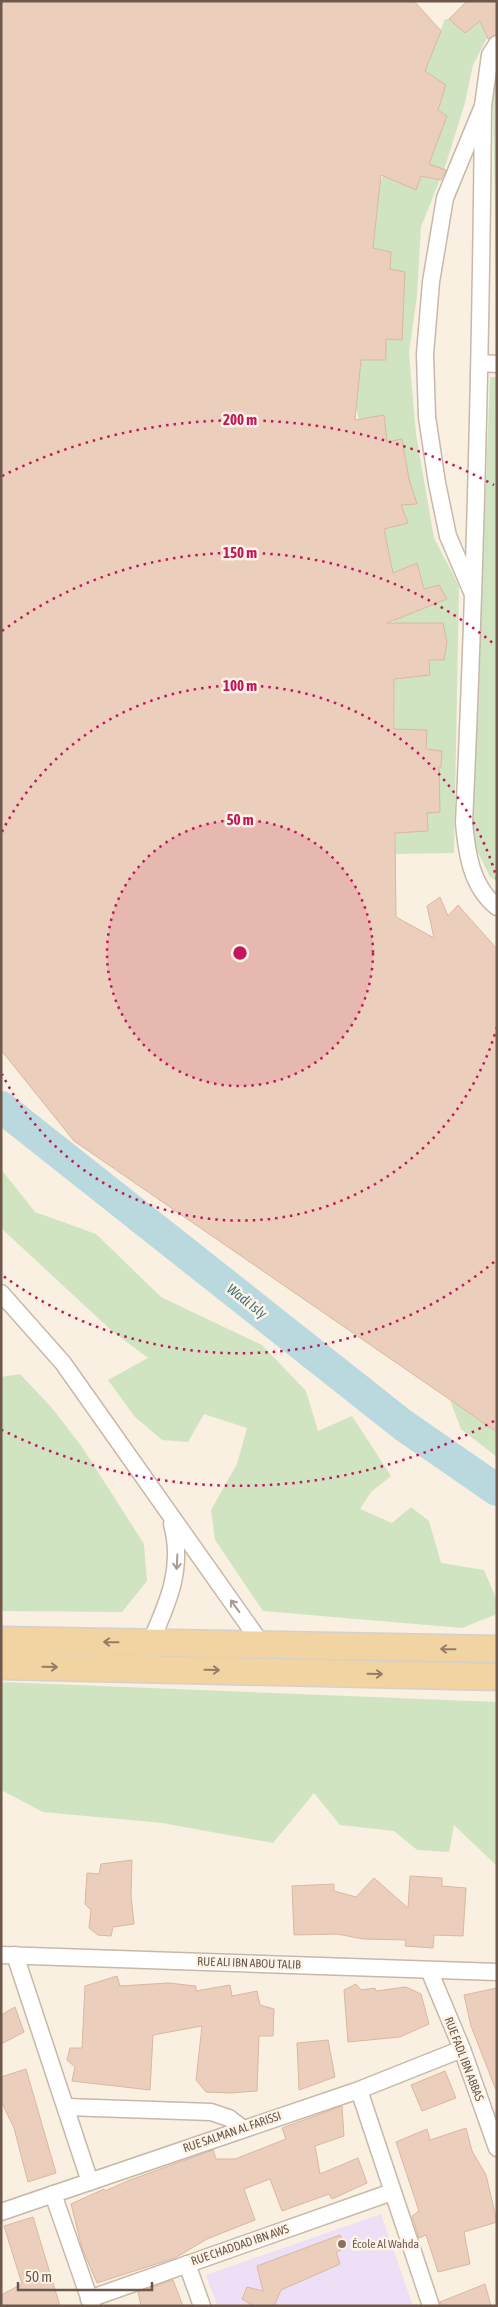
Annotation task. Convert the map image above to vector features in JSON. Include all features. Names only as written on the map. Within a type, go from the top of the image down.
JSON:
[{"type":"main road","points":[[1,1640],[497,1650]]},
{"type":"main road","points":[[1,1666],[497,1678]]},
{"type":"street","points":[[497,44],[490,54],[483,106],[489,363],[464,823],[467,856],[476,881],[489,901],[497,906]]},
{"type":"street","points":[[475,598],[448,536],[437,483],[427,417],[425,354],[431,282],[445,198],[452,177],[483,106]]},
{"type":"street","points":[[1,1293],[63,1363],[263,1646]]},
{"type":"street","points":[[150,1643],[168,1604],[178,1564],[177,1542],[169,1514]]},
{"type":"street","points":[[8,1955],[66,2107],[90,2182]]},
{"type":"street","name":"RUE ALI IBN ABOU TALIB","points":[[8,1955],[497,1972]]},
{"type":"street","name":"RUE FADL IBN ABBAS","points":[[429,1970],[462,2049],[497,2148]]},
{"type":"street","name":"RUE SALMAN AL FARISSI","points":[[1,2212],[242,2128],[359,2090],[462,2049]]},
{"type":"street","points":[[359,2090],[431,2306]]},
{"type":"street","points":[[66,2107],[211,2112],[229,2118],[242,2128]]},
{"type":"street","name":"RUE CHADDAD IBN AWS","points":[[90,2302],[187,2264],[392,2192]]},
{"type":"street","points":[[53,2194],[90,2302]]},
{"type":"street","points":[[187,2264],[202,2306]]},
{"type":"shaded area","name":"École Al Wahda","points":[[381,2214],[413,2306],[217,2306],[206,2275]]},
{"type":"green space","points":[[445,19],[480,21],[487,38],[473,65],[465,103],[445,167],[421,227],[417,296],[409,353],[416,434],[434,538],[459,586],[454,853],[396,854],[393,573],[356,407],[380,184]]},
{"type":"green space","points":[[497,61],[497,350],[493,94],[494,65]]},
{"type":"green space","points":[[490,377],[497,377],[497,881],[490,877],[472,840]]},
{"type":"green space","points":[[1,1169],[35,1212],[96,1234],[161,1297],[262,1345],[306,1391],[318,1431],[352,1416],[391,1476],[371,1492],[360,1509],[392,1523],[411,1507],[429,1521],[441,1563],[484,1570],[497,1601],[497,1614],[462,1628],[263,1611],[215,1540],[211,1510],[237,1464],[247,1428],[204,1414],[188,1442],[162,1440],[135,1417],[108,1380],[148,1358],[112,1331],[1,1228]]},
{"type":"green space","points":[[20,1374],[52,1408],[82,1447],[144,1544],[147,1581],[122,1612],[1,1611],[1,1377]]},
{"type":"green space","points":[[450,1400],[497,1432],[497,1457],[461,1429]]},
{"type":"green space","points":[[1,1682],[497,1702],[497,1866],[454,1825],[449,1852],[417,1850],[394,1831],[340,1825],[314,1793],[273,1843],[162,1823],[43,1812],[1,1790]]},
{"type":"building","points":[[1,1],[414,1],[441,31],[425,71],[446,85],[438,110],[447,116],[429,164],[446,170],[441,180],[421,176],[416,190],[381,175],[373,248],[391,252],[390,269],[405,272],[402,340],[386,339],[386,360],[361,360],[355,420],[384,415],[387,442],[402,439],[409,479],[417,504],[401,505],[408,523],[384,529],[393,573],[417,563],[424,589],[439,585],[447,599],[387,623],[443,623],[447,642],[444,660],[429,660],[430,675],[394,679],[394,729],[427,730],[426,749],[442,751],[441,767],[439,767],[440,812],[427,813],[428,831],[395,833],[396,917],[434,938],[427,906],[440,897],[448,916],[458,905],[497,949],[497,1432],[74,1141],[1,1050]]},
{"type":"building","points":[[467,1],[497,1],[497,34],[488,39],[480,21],[465,33],[449,19]]},
{"type":"building","points":[[132,1860],[131,1896],[134,1924],[113,1927],[111,1936],[98,1935],[89,1928],[91,1910],[85,1904],[87,1873],[99,1874],[101,1864]]},
{"type":"building","points":[[410,1876],[442,1878],[442,1886],[466,1888],[463,1936],[434,1935],[433,1948],[405,1946],[406,1940],[363,1939],[337,1934],[294,1935],[292,1886],[334,1884],[334,1891],[356,1897],[374,1878],[408,1908]]},
{"type":"building","points":[[117,1976],[120,1986],[168,1983],[196,1986],[196,1991],[230,1985],[232,1996],[257,1991],[260,2005],[274,2009],[273,2036],[259,2036],[257,2091],[206,2092],[196,2080],[202,2026],[153,2035],[150,2090],[72,2081],[75,2067],[67,2060],[70,2048],[82,2048],[85,1986]]},
{"type":"building","points":[[356,1984],[361,1990],[375,1988],[376,1991],[406,1987],[421,1994],[429,2024],[400,2037],[348,2042],[344,1990]]},
{"type":"building","points":[[497,1988],[496,2090],[471,2026],[464,1995]]},
{"type":"building","points":[[15,2007],[24,2032],[1,2044],[1,2015]]},
{"type":"building","points":[[328,2040],[335,2077],[299,2090],[297,2043]]},
{"type":"building","points":[[26,2069],[56,2173],[28,2182],[14,2128],[1,2101],[1,2077]]},
{"type":"building","points":[[445,2071],[456,2098],[422,2111],[411,2085]]},
{"type":"building","points":[[342,2106],[344,2136],[315,2146],[320,2174],[358,2158],[367,2183],[332,2199],[329,2194],[282,2211],[270,2179],[244,2189],[255,2220],[207,2239],[175,2258],[97,2283],[82,2248],[71,2204],[104,2189],[105,2191],[213,2150],[216,2159],[235,2159],[286,2139],[282,2128]]},
{"type":"building","points":[[466,2128],[472,2151],[486,2175],[497,2222],[464,2232],[470,2264],[438,2272],[426,2235],[419,2238],[412,2216],[419,2211],[396,2142],[427,2129],[430,2140]]},
{"type":"building","points":[[33,2217],[60,2306],[1,2306],[1,2295],[22,2284],[4,2226]]},
{"type":"building","points":[[340,2235],[346,2248],[336,2252],[340,2264],[281,2290],[274,2306],[254,2306],[242,2299],[247,2287],[263,2291],[257,2266]]},
{"type":"building","points":[[173,2280],[183,2306],[141,2306],[138,2292]]},
{"type":"building","points":[[485,2284],[491,2306],[441,2306],[440,2302]]},
{"type":"waterway","name":"Wadi Isly","points":[[1,1107],[403,1425],[497,1490]]},
{"type":"place","name":"École Al Wahda","points":[[342,2244]]}]
